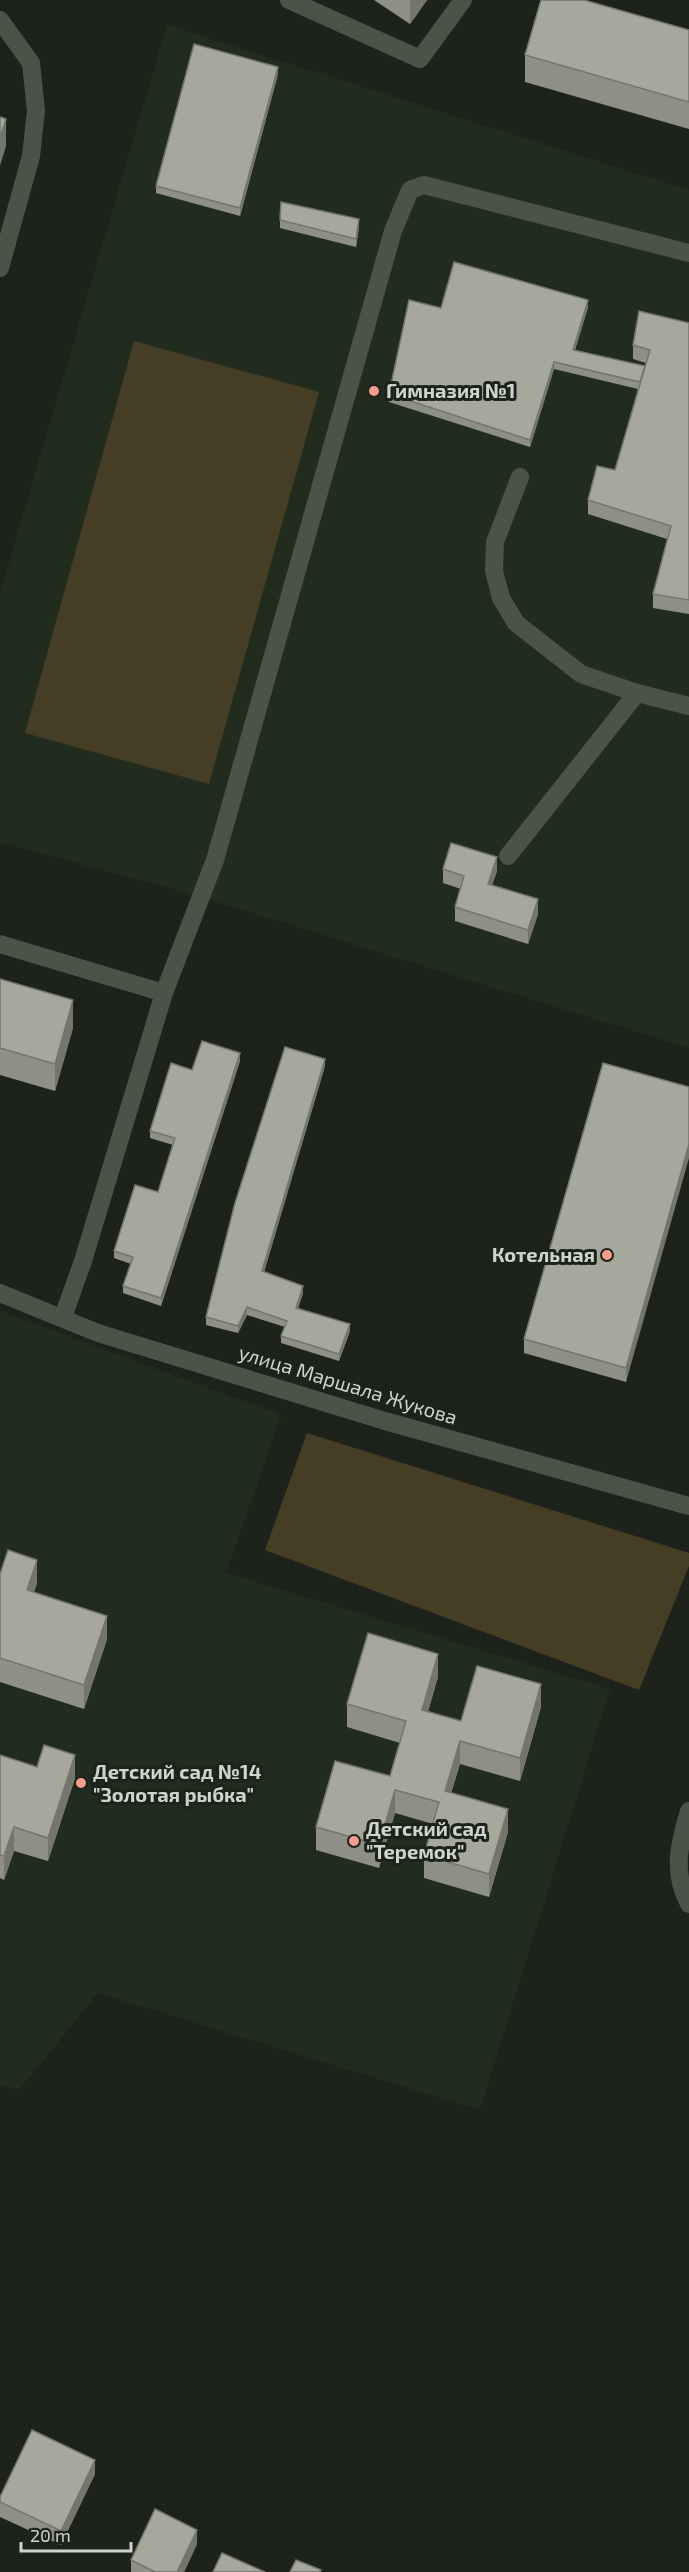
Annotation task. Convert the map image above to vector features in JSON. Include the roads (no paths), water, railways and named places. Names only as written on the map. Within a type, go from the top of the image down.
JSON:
[{"type":"street","points":[[289,0],[420,59],[464,0]]},
{"type":"street","points":[[0,20],[31,63],[36,111],[31,156],[0,268]]},
{"type":"street","points":[[63,1317],[83,1261],[164,993],[215,860],[393,231],[410,190],[424,185],[689,253]]},
{"type":"street","points":[[520,477],[495,542],[494,571],[501,598],[516,623],[581,674],[637,693],[689,706]]},
{"type":"street","points":[[508,856],[637,693]]},
{"type":"street","points":[[0,944],[164,993]]},
{"type":"street","name":"улица Маршала Жукова","points":[[0,1293],[63,1317],[98,1334],[351,1410],[689,1506]]},
{"type":"street","points":[[689,1811],[679,1844],[679,1885],[689,1904]]},
{"type":"place","name":"Гимназия №1","points":[[374,391]]},
{"type":"place","name":"Котельная","points":[[607,1255]]},
{"type":"place","name":"Детский сад №14 \"Золотая рыбка\"","points":[[81,1783]]},
{"type":"place","name":"Детский сад \"Теремок\"","points":[[354,1841]]}]
